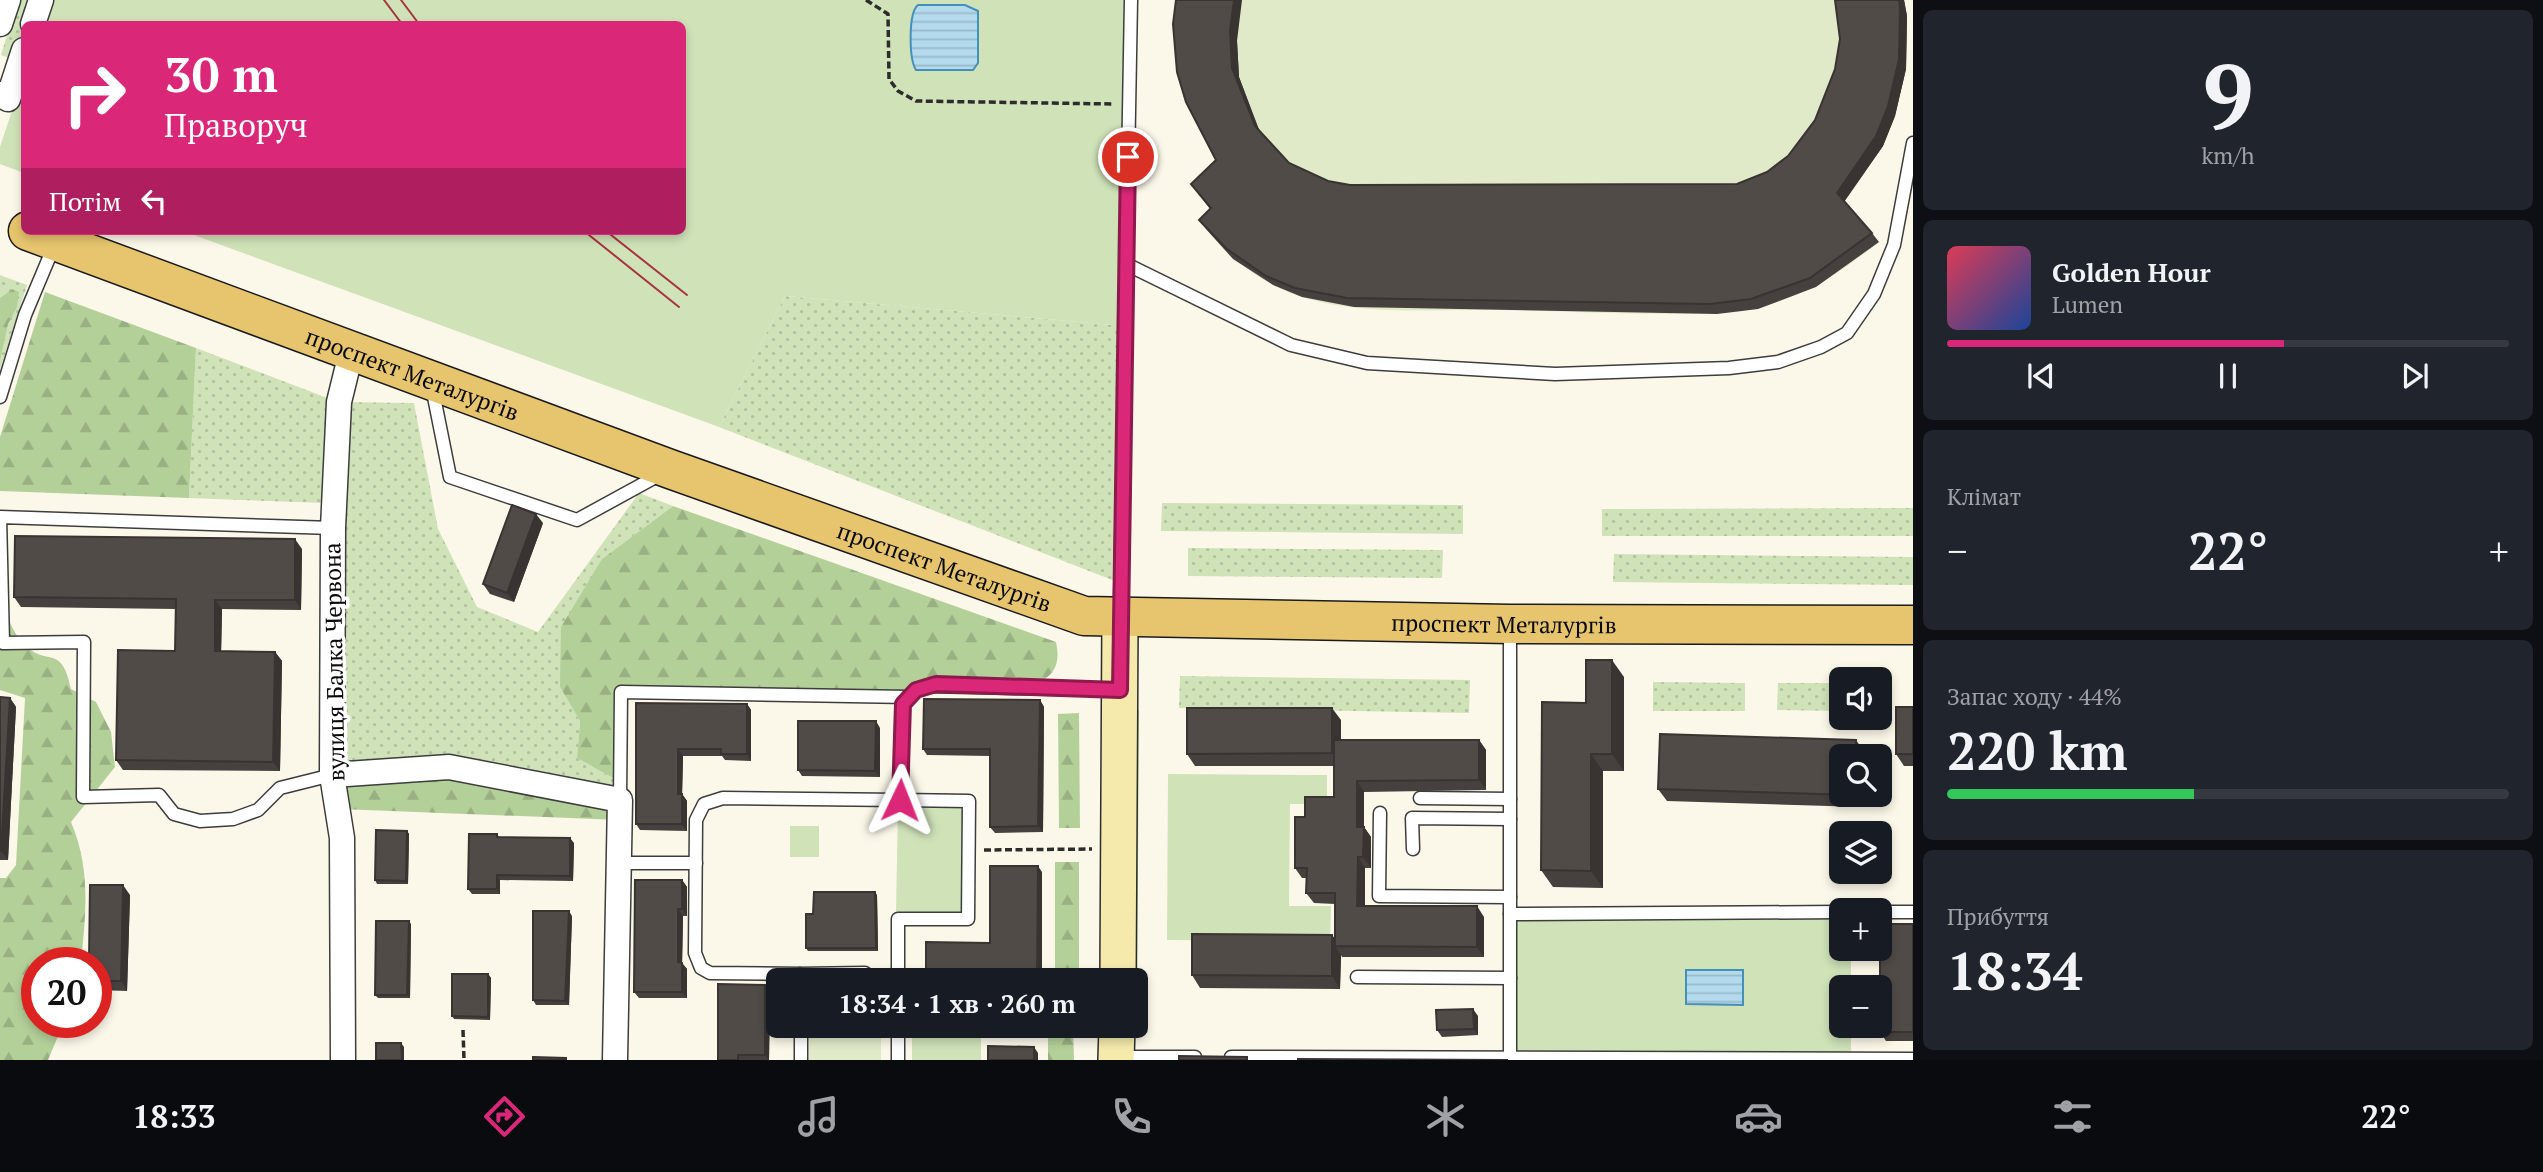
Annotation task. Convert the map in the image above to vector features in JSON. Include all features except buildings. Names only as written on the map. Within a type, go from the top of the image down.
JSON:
[{"type":"main road","name":"проспект Металургів","points":[[0,222],[21,229]]},
{"type":"main road","name":"проспект Металургів","points":[[39,235],[431,378],[670,469],[1084,616],[1510,624],[1913,625]]},
{"type":"street","points":[[0,24],[8,0]]},
{"type":"street","points":[[34,21],[41,0]]},
{"type":"street","points":[[0,94],[8,99],[21,59]]},
{"type":"street","name":"вулиця Балка Червона","points":[[343,1060],[342,838],[332,775],[333,528],[339,402],[352,349]]},
{"type":"street","points":[[1118,968],[1120,617]]},
{"type":"street","points":[[332,775],[449,768],[620,800],[615,1060]]},
{"type":"lane","points":[[1120,617],[1131,0]]},
{"type":"lane","points":[[1126,264],[1291,345],[1367,363],[1555,374],[1729,368],[1778,362],[1821,348],[1847,333],[1874,295],[1894,246],[1913,143]]},
{"type":"lane","points":[[0,397],[25,315],[36,235]]},
{"type":"lane","points":[[431,378],[450,477],[577,520],[670,469]]},
{"type":"lane","points":[[332,775],[280,789],[257,810],[233,819],[200,821],[174,814],[159,795],[83,797],[84,642],[3,643],[0,517],[333,528]]},
{"type":"lane","points":[[1510,624],[1510,1057]]},
{"type":"lane","points":[[900,800],[903,704],[921,688],[936,684],[1120,690]]},
{"type":"lane","points":[[620,800],[621,692],[909,697]]},
{"type":"lane","points":[[1420,798],[1510,799]]},
{"type":"lane","points":[[766,976],[714,974],[701,968],[695,953],[698,811],[714,799],[969,802],[968,919],[898,919],[898,968]]},
{"type":"lane","points":[[1380,813],[1379,896],[1510,897]]},
{"type":"lane","points":[[1413,849],[1412,818],[1510,819]]},
{"type":"lane","points":[[619,863],[696,863]]},
{"type":"lane","points":[[1510,914],[1829,912]]},
{"type":"lane","points":[[1892,912],[1913,912]]},
{"type":"lane","points":[[1357,977],[1510,978]]},
{"type":"lane","points":[[801,1038],[801,1060]]},
{"type":"lane","points":[[898,1038],[898,1060]]},
{"type":"lane","points":[[1116,1047],[1211,1057],[1907,1059]]},
{"type":"path","points":[[866,0],[887,14],[889,79],[898,91],[916,101],[1129,104]]},
{"type":"path","points":[[969,850],[1119,849]]},
{"type":"path","points":[[463,1030],[464,1060]]},
{"type":"green space","points":[[18,0],[35,0],[28,21],[21,21],[21,42],[15,60],[1,55]]},
{"type":"green space","points":[[49,0],[1131,0],[1125,326],[785,296],[719,427],[194,235],[686,235],[686,21],[42,21]]},
{"type":"green space","points":[[1183,0],[1904,0],[1905,56],[1895,108],[1874,158],[1843,203],[1879,242],[1813,287],[1777,302],[1737,312],[1647,314],[1375,309],[1328,304],[1290,293],[1238,262],[1206,229],[1218,217],[1197,194],[1224,169]]},
{"type":"green space","points":[[21,83],[21,172],[0,164],[0,147]]},
{"type":"green space","points":[[0,275],[27,285],[0,370]]},
{"type":"green space","points":[[13,289],[19,292],[17,307],[8,324],[0,360],[0,298]]},
{"type":"green space","points":[[45,292],[196,348],[189,498],[0,491],[0,437]]},
{"type":"green space","points":[[785,296],[1125,326],[1120,583],[719,427]]},
{"type":"green space","points":[[196,348],[330,399],[324,503],[189,498]]},
{"type":"green space","points":[[339,402],[414,403],[438,529],[477,607],[538,632],[639,493],[673,506],[602,559],[560,687],[580,721],[577,758],[620,782],[620,800],[332,775]]},
{"type":"green space","points":[[1162,503],[1463,505],[1463,534],[1161,531]]},
{"type":"green space","points":[[673,506],[1056,642],[1057,663],[1049,676],[1035,684],[995,687],[939,684],[909,697],[621,692],[620,782],[577,758],[580,721],[560,687],[561,627],[602,559]]},
{"type":"green space","points":[[1913,508],[1913,536],[1602,536],[1602,509]]},
{"type":"green space","points":[[1188,548],[1443,550],[1442,578],[1188,576]]},
{"type":"green space","points":[[1614,554],[1913,557],[1913,585],[1613,582]]},
{"type":"green space","points":[[0,593],[10,622],[21,641],[35,652],[59,661],[71,689],[96,702],[111,732],[115,767],[71,822],[82,857],[84,874],[82,947],[21,947],[21,1038],[57,1038],[48,1060],[0,1060],[0,878],[6,878],[16,865],[25,698],[0,690]]},
{"type":"green space","points":[[1180,676],[1470,680],[1469,713],[1179,708]]},
{"type":"green space","points":[[1653,682],[1745,683],[1745,711],[1653,711]]},
{"type":"green space","points":[[1778,683],[1829,683],[1829,711],[1777,710]]},
{"type":"green space","points":[[1130,710],[1139,710],[1137,968],[1129,968]]},
{"type":"green space","points":[[1079,713],[1080,828],[1059,828],[1058,714]]},
{"type":"green space","points":[[449,767],[620,800],[619,820],[340,809],[332,775]]},
{"type":"green space","points":[[1168,774],[1327,775],[1327,804],[1290,804],[1289,906],[1331,906],[1330,941],[1167,940]]},
{"type":"green space","points":[[898,808],[964,808],[963,914],[896,913]]},
{"type":"green space","points":[[790,826],[819,826],[819,857],[790,857]]},
{"type":"green space","points":[[1055,862],[1079,862],[1079,968],[1055,968]]},
{"type":"green space","points":[[1829,912],[1829,961],[1851,961],[1851,975],[1829,975],[1829,1038],[1851,1038],[1851,1058],[1510,1057],[1510,914]]},
{"type":"green space","points":[[809,1038],[881,1038],[881,1060],[809,1060]]},
{"type":"green space","points":[[912,1038],[981,1038],[981,1060],[912,1060]]},
{"type":"green space","points":[[1048,1038],[1073,1038],[1074,1060],[1048,1060]]},
{"type":"water","points":[[918,5],[965,5],[978,11],[978,63],[973,70],[916,70],[911,36],[912,17]]},
{"type":"water","points":[[1686,970],[1743,970],[1743,1005],[1686,1004]]},
{"type":"tram line","points":[[384,0],[400,21]]},
{"type":"tram line","points":[[401,0],[417,21]]},
{"type":"tram line","points":[[589,235],[679,307]]},
{"type":"tram line","points":[[611,235],[687,295]]},
{"type":"route","points":[[900,800],[903,704],[916,690],[936,684],[1120,690],[1128,157]]}]
